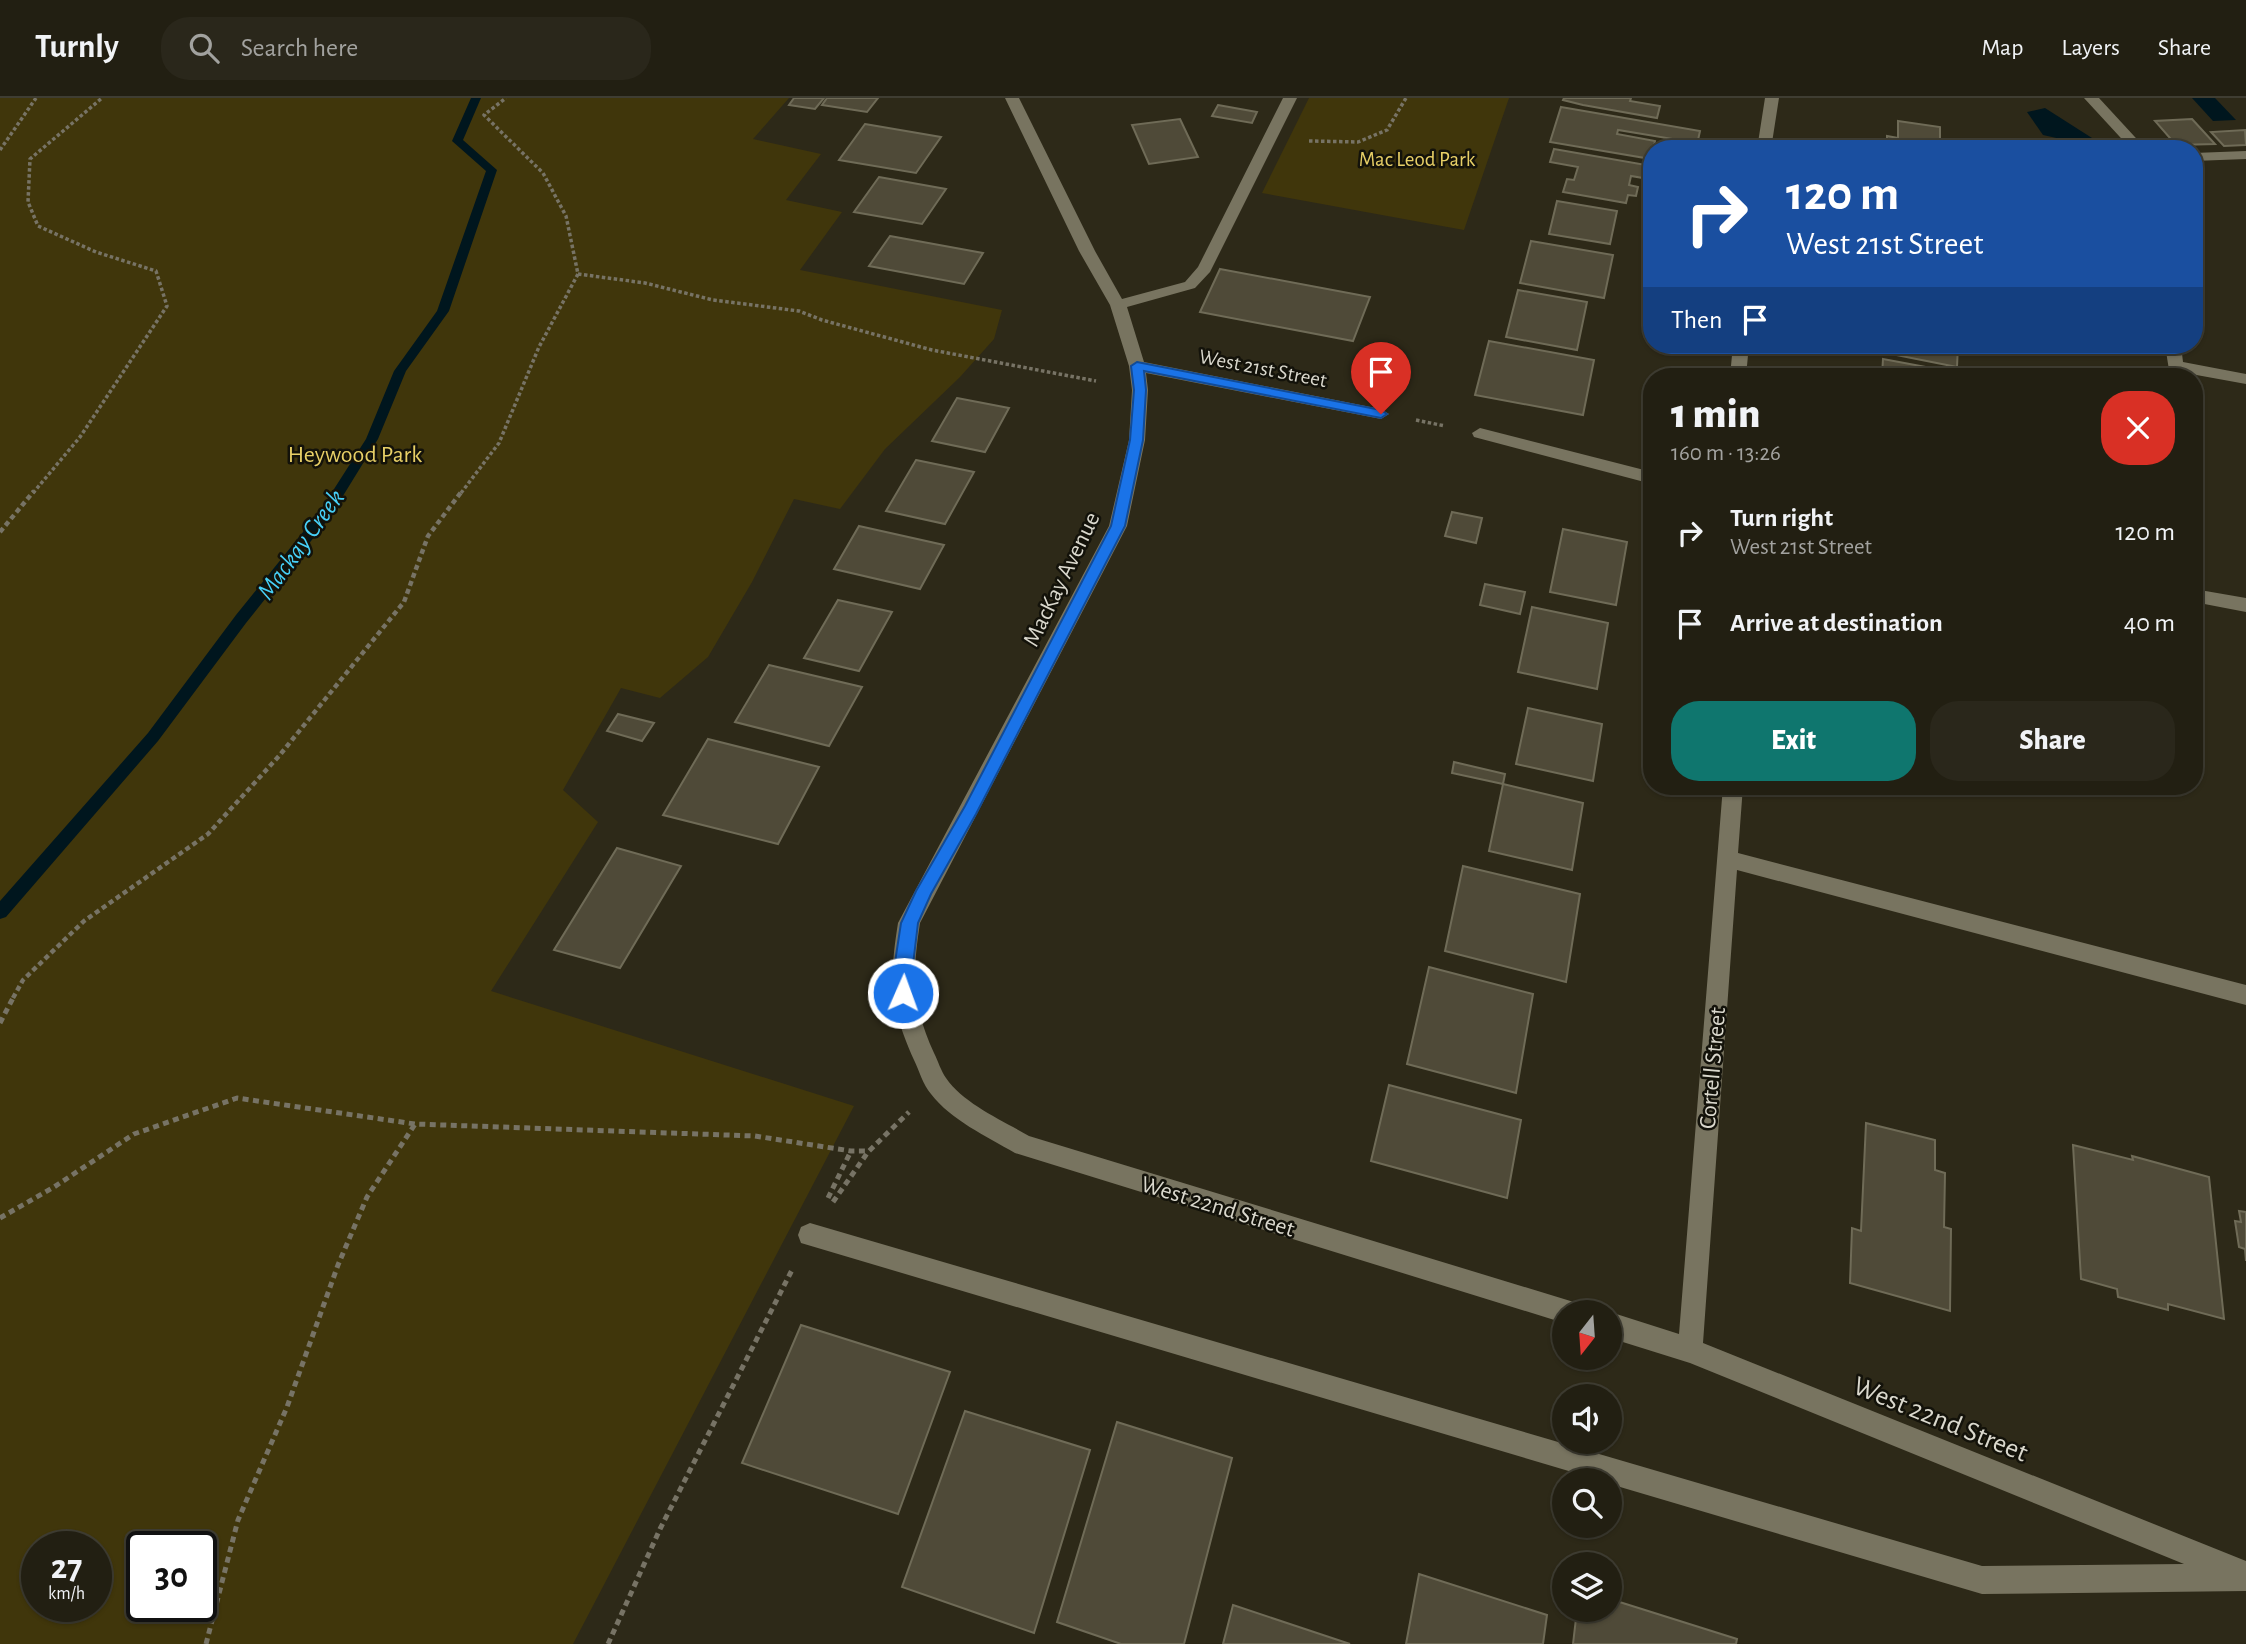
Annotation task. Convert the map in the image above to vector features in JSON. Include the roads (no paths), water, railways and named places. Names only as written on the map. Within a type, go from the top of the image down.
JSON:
[{"type":"street","name":"MacKay Avenue","points":[[914,1034],[903,993],[903,962],[909,923],[1118,526],[1136,440],[1140,390],[1137,366],[1118,305],[1087,251],[1012,98]]},
{"type":"street","points":[[1118,305],[1190,285],[1205,269],[1290,98]]},
{"type":"street","points":[[1765,140],[1772,98]]},
{"type":"street","points":[[2091,98],[2131,140]]},
{"type":"street","points":[[2203,157],[2246,155]]},
{"type":"street","points":[[2173,354],[2175,366],[2186,368]]},
{"type":"street","name":"West 21st Street","points":[[1137,366],[1381,414]]},
{"type":"street","points":[[2203,371],[2246,379]]},
{"type":"street","points":[[1480,433],[1643,476]]},
{"type":"street","points":[[2203,597],[2246,605]]},
{"type":"street","name":"Cortell Street","points":[[1690,1350],[1732,795]]},
{"type":"street","points":[[1728,859],[2246,995]]},
{"type":"street","name":"West 22nd Street","points":[[914,1034],[938,1086],[967,1112],[1023,1144],[1552,1307]]},
{"type":"street","points":[[810,1235],[1982,1580],[2246,1576]]},
{"type":"street","name":"West 22nd Street","points":[[1622,1329],[1690,1350],[2246,1576]]},
{"type":"water","points":[[2192,98],[2215,98],[2236,120],[2213,121]]},
{"type":"water","points":[[2045,108],[2092,138],[2065,140],[2043,135],[2027,112]]},
{"type":"waterway","name":"Mackay Creek","points":[[0,912],[153,737],[241,619],[325,514],[372,439],[400,371],[443,311],[492,170],[457,141],[476,98]]},
{"type":"park label","name":"Mac Leod Park","points":[[1417,159]]},
{"type":"park label","name":"Heywood Park","points":[[355,454]]}]
